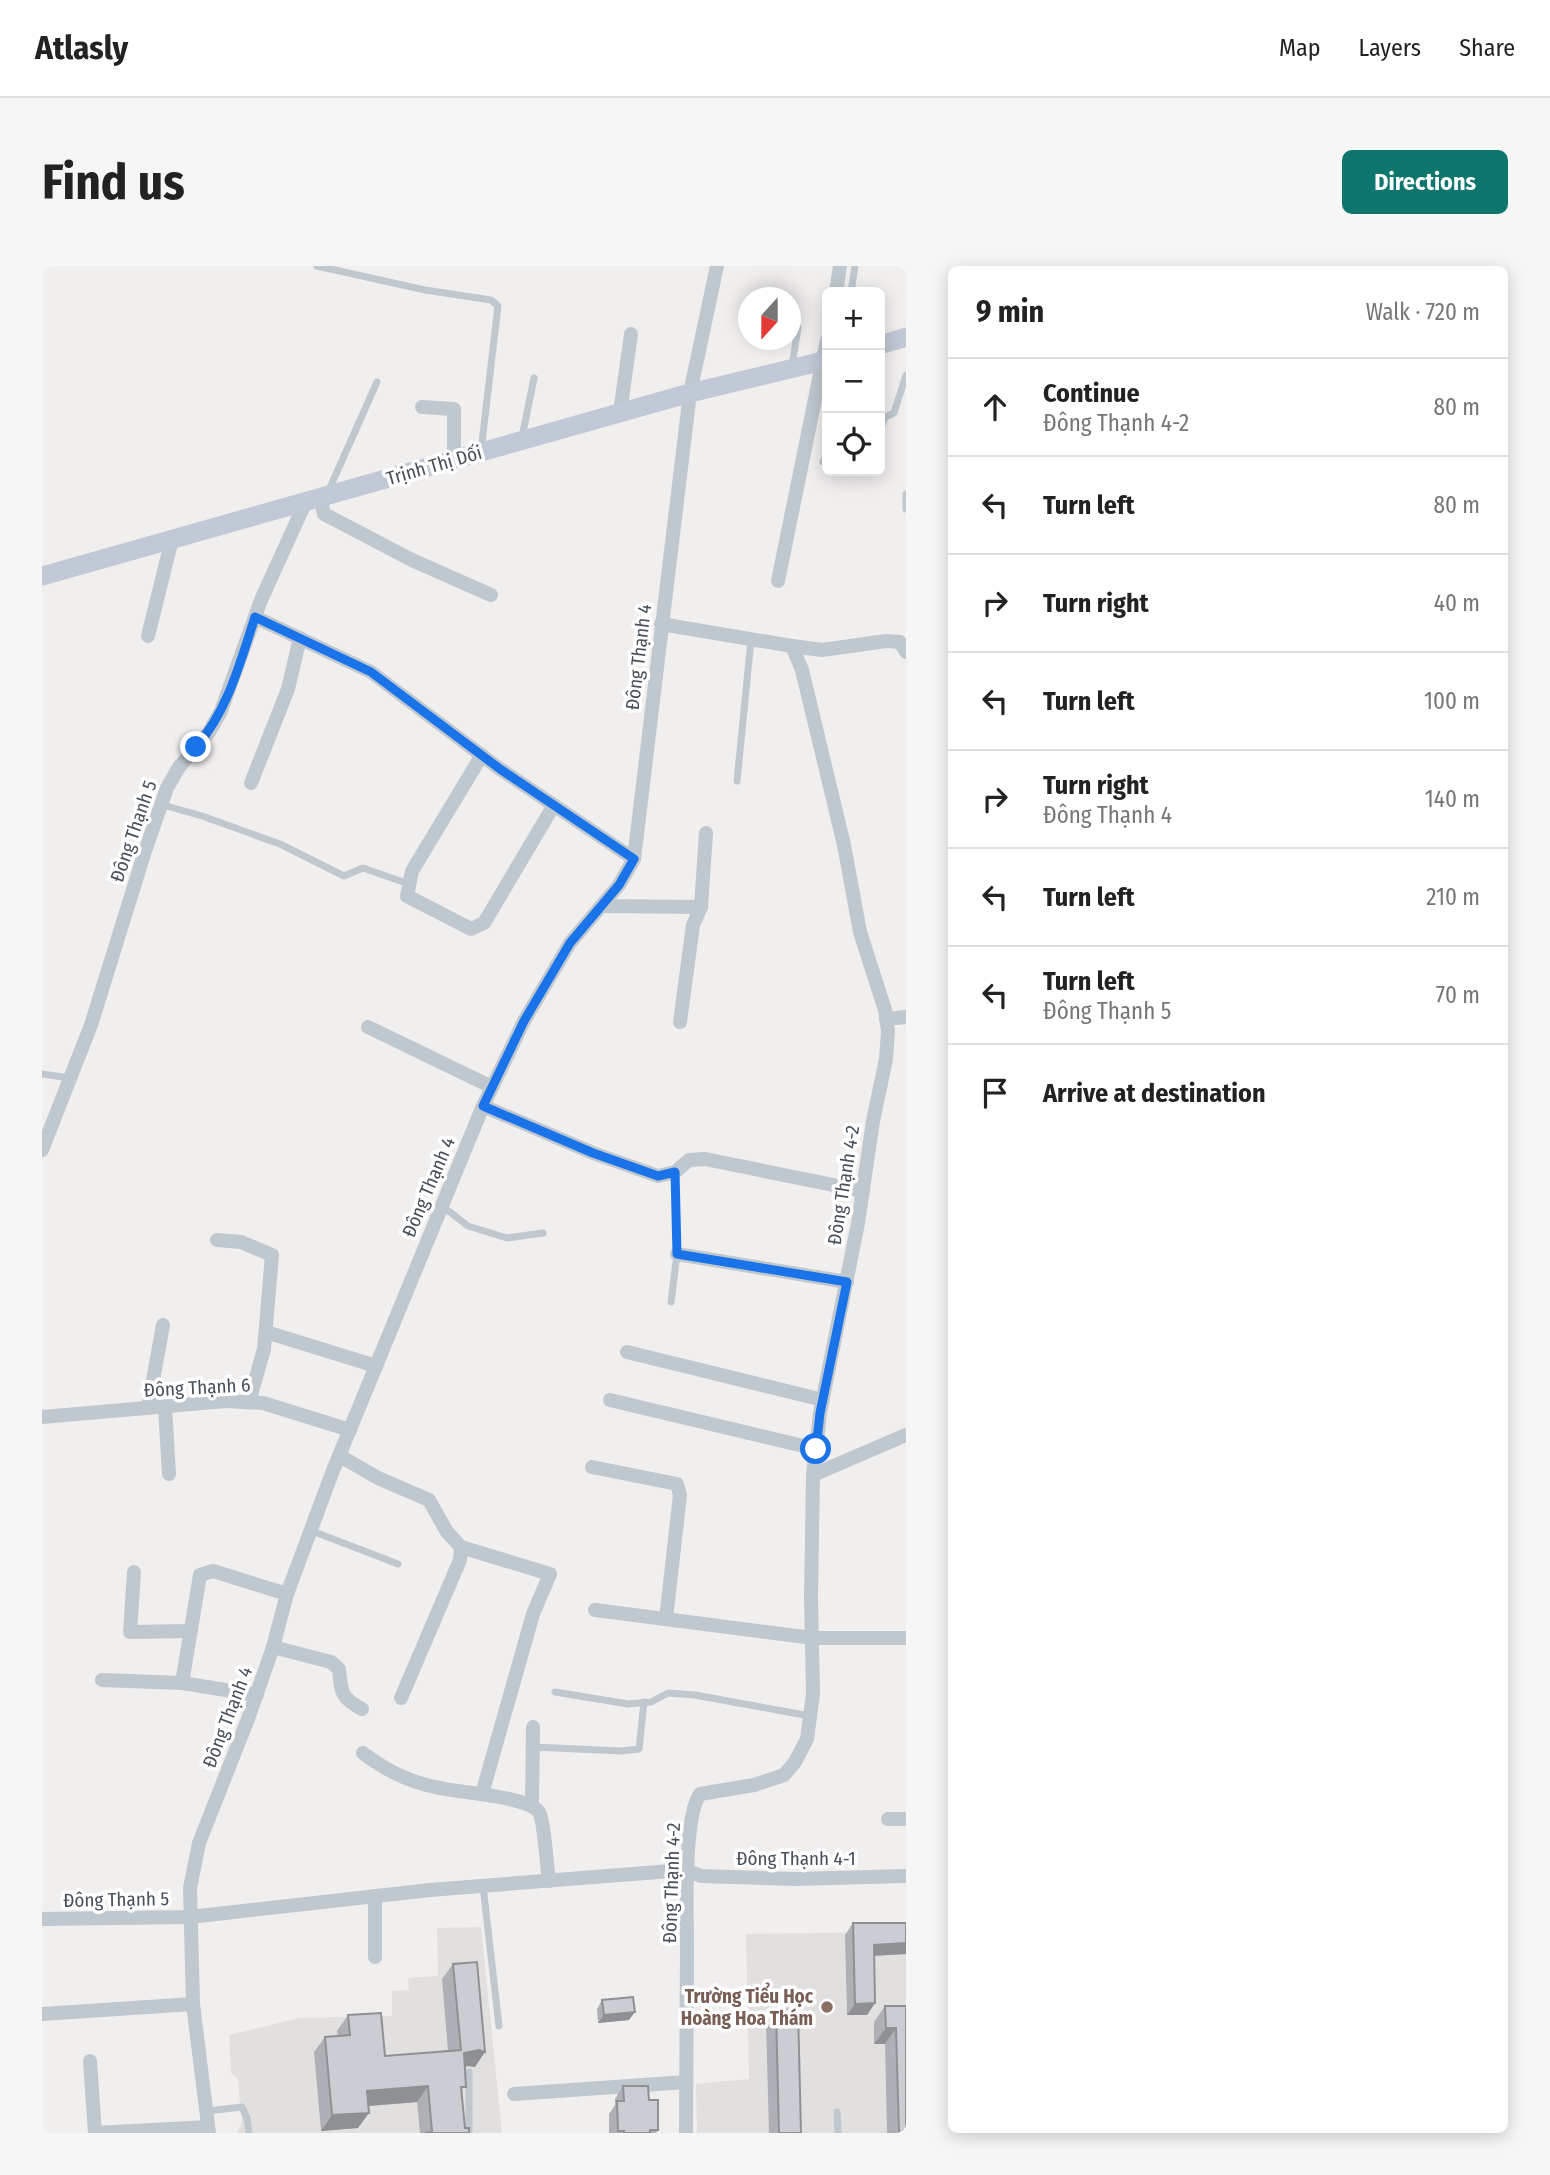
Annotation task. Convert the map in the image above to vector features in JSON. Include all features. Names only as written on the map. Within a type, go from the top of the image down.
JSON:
[{"type":"main road","points":[[885,343],[906,337]]},
{"type":"main road","name":"Trịnh Thị Dối","points":[[42,576],[690,393],[822,362]]},
{"type":"street","name":"Đông Thạnh 4","points":[[209,2130],[192,2004],[190,1888],[199,1843],[257,1695],[287,1594],[350,1430],[483,1106],[524,1021],[570,943],[619,885],[634,859],[690,393],[717,266]]},
{"type":"street","points":[[837,287],[840,266]]},
{"type":"street","points":[[620,413],[631,334]]},
{"type":"street","points":[[778,581],[822,375]]},
{"type":"street","points":[[422,407],[454,409],[454,460]]},
{"type":"street","points":[[317,498],[324,514],[412,560],[491,595]]},
{"type":"street","name":"Đông Thạnh 5","points":[[42,1150],[91,1026],[167,788],[179,767],[209,732],[222,710],[255,617],[317,498]]},
{"type":"street","points":[[148,636],[172,539]]},
{"type":"street","points":[[255,617],[371,672],[482,755],[634,859]]},
{"type":"street","points":[[661,624],[822,650],[886,641],[900,642],[906,652]]},
{"type":"street","points":[[251,783],[288,688],[300,638]]},
{"type":"street","name":"Đông Thạnh 4-2","points":[[686,2133],[688,1871],[695,1800],[700,1794],[754,1785],[784,1775],[795,1762],[807,1739],[813,1693],[811,1598],[813,1475],[816,1449],[822,1400],[847,1282],[873,1121],[886,1059],[886,1019],[860,932],[844,845],[802,670],[792,646]]},
{"type":"street","points":[[482,755],[412,871],[407,896],[471,929],[484,923],[554,805]]},
{"type":"street","points":[[680,1022],[693,925],[701,906],[706,833]]},
{"type":"street","points":[[601,906],[701,906]]},
{"type":"street","points":[[886,1019],[906,1017]]},
{"type":"street","points":[[368,1027],[492,1087]]},
{"type":"street","points":[[483,1106],[593,1153],[658,1176],[675,1172],[689,1160],[705,1159],[863,1191]]},
{"type":"street","points":[[217,1240],[241,1242],[272,1255],[264,1349],[250,1402]]},
{"type":"street","points":[[677,1254],[847,1282]]},
{"type":"street","points":[[148,1408],[163,1325]]},
{"type":"street","points":[[266,1332],[376,1366]]},
{"type":"street","points":[[627,1352],[822,1400]]},
{"type":"street","points":[[610,1400],[816,1449]]},
{"type":"street","name":"Đông Thạnh 6","points":[[42,1417],[226,1401],[250,1402],[264,1403],[350,1430]]},
{"type":"street","points":[[165,1407],[169,1474]]},
{"type":"street","points":[[813,1475],[906,1435]]},
{"type":"street","points":[[340,1457],[378,1478],[429,1500],[447,1532],[461,1547],[550,1574],[533,1614],[482,1794]]},
{"type":"street","points":[[592,1467],[677,1484],[680,1495],[666,1619]]},
{"type":"street","points":[[401,1698],[460,1560],[461,1547]]},
{"type":"street","points":[[134,1572],[130,1632],[191,1631]]},
{"type":"street","points":[[182,1683],[200,1575],[213,1572],[287,1594]]},
{"type":"street","points":[[595,1610],[813,1638],[906,1638]]},
{"type":"street","points":[[273,1647],[331,1662],[339,1669],[340,1688],[347,1701],[362,1709]]},
{"type":"street","points":[[102,1680],[182,1683],[257,1695]]},
{"type":"street","points":[[532,1805],[533,1727]]},
{"type":"street","points":[[363,1753],[380,1766],[415,1781],[532,1805],[540,1814],[549,1881]]},
{"type":"street","points":[[888,1819],[906,1819]]},
{"type":"street","name":"Đông Thạnh 4-1","points":[[482,1886],[688,1871],[701,1876],[794,1879],[906,1876]]},
{"type":"street","name":"Đông Thạnh 5","points":[[42,1919],[190,1917],[482,1886]]},
{"type":"street","points":[[375,1896],[375,1957]]},
{"type":"street","points":[[42,2014],[192,2004]]},
{"type":"street","points":[[90,2061],[95,2133],[209,2130]]},
{"type":"street","points":[[514,2094],[686,2082]]},
{"type":"lane","points":[[317,266],[425,290],[491,300],[498,306],[481,452]]},
{"type":"lane","points":[[852,287],[855,266]]},
{"type":"lane","points":[[791,369],[794,350]]},
{"type":"lane","points":[[885,417],[894,413],[906,374]]},
{"type":"lane","points":[[522,441],[534,377]]},
{"type":"lane","points":[[317,498],[377,382]]},
{"type":"lane","points":[[906,494],[906,509]]},
{"type":"lane","points":[[737,781],[751,640]]},
{"type":"lane","points":[[163,805],[281,844],[344,876],[363,868],[409,884]]},
{"type":"lane","points":[[42,1074],[70,1078]]},
{"type":"lane","points":[[671,1302],[677,1254],[675,1172]]},
{"type":"lane","points":[[442,1206],[468,1226],[507,1238],[543,1233]]},
{"type":"lane","points":[[312,1531],[398,1564]]},
{"type":"lane","points":[[555,1692],[628,1704],[644,1702],[668,1693],[695,1695],[810,1716]]},
{"type":"lane","points":[[533,1746],[621,1751],[639,1749],[644,1702]]},
{"type":"lane","points":[[482,1886],[499,2026]]},
{"type":"lane","points":[[469,2073],[469,2133]]},
{"type":"lane","points":[[206,2111],[242,2107],[247,2118],[248,2133]]},
{"type":"lane","points":[[837,2112],[838,2133]]},
{"type":"shaded area","points":[[481,1927],[502,2133],[237,2133],[242,2123],[238,2079],[231,2073],[229,2035],[299,2018],[392,2016],[392,1991],[409,1990],[408,1978],[438,1976],[437,1928]]},
{"type":"shaded area","name":"Trường Tiểu Học Hoàng Hoa Thám","points":[[906,1932],[906,2133],[697,2133],[696,2084],[749,2079],[746,1934]]},
{"type":"building","points":[[853,1923],[906,1923],[906,1943],[874,1945],[875,2003],[855,2004]]},
{"type":"building","points":[[477,1962],[485,2052],[479,2050],[464,2053],[466,2087],[461,2087],[465,2128],[469,2128],[469,2133],[425,2133],[432,2132],[428,2086],[367,2091],[369,2113],[332,2115],[325,2037],[350,2035],[348,2015],[381,2013],[385,2056],[461,2050],[453,1964]]},
{"type":"building","points":[[633,1997],[635,2012],[604,2015],[602,2000]]},
{"type":"building","points":[[885,2006],[906,2006],[906,2133],[899,2133],[896,2028],[886,2028]]},
{"type":"building","points":[[798,2009],[801,2133],[779,2133],[776,2010]]},
{"type":"building","points":[[623,2086],[648,2086],[649,2100],[658,2100],[658,2130],[650,2130],[650,2133],[618,2131],[617,2101],[624,2101]]},
{"type":"place","name":"Trường Tiểu Học Hoàng Hoa Thám","points":[[827,2007]]},
{"type":"route","points":[[196,747],[222,710],[255,617],[371,672],[500,769],[634,859],[619,885],[570,943],[524,1021],[483,1106],[593,1153],[658,1176],[675,1172],[677,1254],[847,1282],[820,1413],[816,1449]]}]
